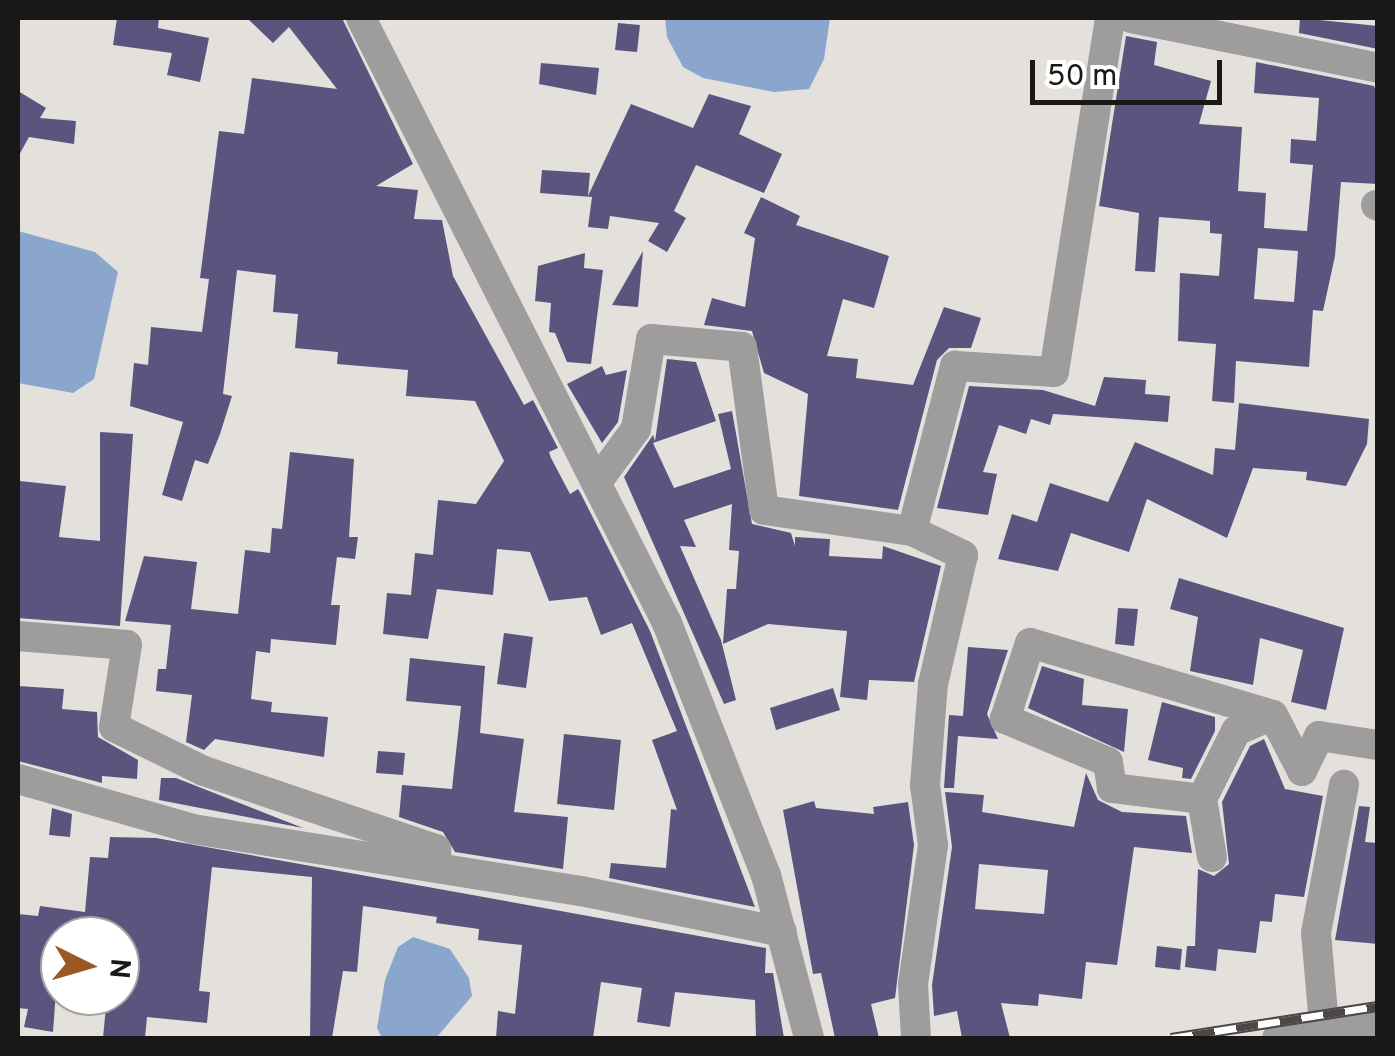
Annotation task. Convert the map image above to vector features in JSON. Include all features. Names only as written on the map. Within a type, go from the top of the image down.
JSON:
[{"type":"street","points":[[361,18],[667,624],[782,932],[809,1038]]},
{"type":"street","points":[[912,531],[955,366],[1054,372],[1110,18]]},
{"type":"street","points":[[1131,18],[1378,68]]},
{"type":"street","points":[[597,482],[636,430],[651,339],[742,347],[764,510],[912,531],[963,555],[932,684],[924,786],[933,845],[913,984],[916,1038]]},
{"type":"street","points":[[18,636],[128,644],[114,727],[204,770],[436,848],[436,867]]},
{"type":"street","points":[[1202,799],[1112,788],[1108,762],[1005,719],[1030,643],[1274,715],[1302,771],[1319,736],[1378,745]]},
{"type":"street","points":[[1212,857],[1202,799],[1236,731],[1274,715]]},
{"type":"street","points":[[18,779],[194,828],[436,867],[782,932]]},
{"type":"street","points":[[1322,1014],[1316,933],[1344,785]]},
{"type":"street","points":[[1277,1038],[1378,1024]]},
{"type":"water","points":[[665,18],[830,18],[824,59],[809,89],[774,92],[703,78],[683,67],[667,37]]},
{"type":"water","points":[[18,231],[95,252],[118,272],[94,379],[73,393],[18,383]]},
{"type":"water","points":[[413,937],[450,949],[469,978],[472,996],[436,1038],[382,1038],[377,1028],[385,980],[398,947]]},
{"type":"building","points":[[117,18],[159,18],[158,28],[209,38],[200,82],[167,75],[172,53],[113,45]]},
{"type":"building","points":[[247,18],[342,18],[413,164],[376,186],[418,190],[414,219],[442,220],[453,276],[524,405],[533,400],[558,448],[549,452],[551,458],[570,494],[578,489],[581,494],[650,631],[755,907],[609,878],[611,863],[666,868],[671,809],[677,810],[652,740],[677,731],[632,623],[601,635],[587,597],[549,601],[530,552],[497,549],[493,595],[437,589],[428,639],[383,634],[387,593],[411,595],[415,553],[433,555],[438,500],[476,504],[504,461],[475,401],[406,396],[408,370],[337,364],[338,352],[295,348],[298,314],[273,312],[276,275],[237,270],[223,394],[232,396],[220,434],[208,464],[195,460],[182,501],[162,495],[183,422],[130,406],[134,363],[148,365],[151,327],[202,332],[209,279],[200,278],[219,131],[244,134],[252,78],[337,89],[289,27],[273,43]]},
{"type":"building","points":[[1300,18],[1378,26],[1378,49],[1299,33]]},
{"type":"building","points":[[618,23],[640,25],[637,52],[615,50]]},
{"type":"building","points":[[1126,36],[1157,42],[1154,65],[1211,81],[1199,124],[1242,127],[1238,191],[1266,193],[1264,228],[1307,231],[1313,165],[1290,163],[1291,139],[1316,141],[1319,98],[1254,93],[1256,62],[1374,86],[1378,97],[1378,184],[1341,182],[1335,256],[1323,311],[1313,310],[1309,367],[1236,361],[1234,403],[1212,401],[1216,344],[1178,341],[1180,273],[1219,276],[1222,234],[1210,233],[1210,221],[1159,217],[1155,272],[1135,271],[1139,213],[1099,206]],"holes":[[[1258,248],[1298,251],[1294,302],[1254,299]]]},
{"type":"building","points":[[541,63],[599,68],[596,95],[539,84]]},
{"type":"building","points":[[18,91],[46,108],[40,118],[76,121],[74,144],[29,137],[18,157]]},
{"type":"building","points":[[709,94],[751,106],[739,134],[782,154],[764,193],[696,165],[674,211],[686,218],[667,252],[648,241],[659,223],[610,216],[608,229],[588,227],[592,197],[540,193],[542,170],[590,173],[588,196],[631,104],[693,128]]},
{"type":"building","points":[[761,197],[800,216],[796,225],[889,256],[874,308],[843,299],[827,356],[858,359],[856,378],[913,385],[944,307],[981,318],[971,348],[949,348],[937,360],[898,510],[799,496],[808,394],[764,373],[752,331],[704,325],[712,298],[745,307],[755,238],[744,233]]},
{"type":"building","points":[[643,251],[638,307],[612,305]]},
{"type":"building","points":[[585,253],[584,268],[603,270],[591,364],[567,362],[555,333],[549,332],[551,303],[535,301],[538,266]]},
{"type":"building","points":[[667,359],[696,362],[716,421],[653,443],[674,488],[731,469],[718,414],[732,411],[752,524],[791,533],[795,546],[795,537],[830,539],[829,556],[882,559],[883,546],[941,566],[914,682],[869,680],[867,700],[840,697],[847,631],[768,624],[723,644],[727,589],[736,589],[739,551],[729,550],[732,504],[684,520],[696,547],[680,546],[721,640],[736,700],[724,704],[624,477],[653,435],[655,441]]},
{"type":"building","points":[[602,366],[606,375],[627,370],[618,422],[602,443],[567,384]]},
{"type":"building","points":[[1104,377],[1146,380],[1145,394],[1170,396],[1168,422],[1053,414],[1050,425],[1031,419],[1026,434],[999,425],[983,472],[997,474],[988,515],[937,508],[969,386],[1043,390],[1095,406]]},
{"type":"building","points":[[1239,403],[1369,419],[1367,444],[1346,486],[1306,480],[1307,472],[1253,468],[1227,538],[1147,499],[1129,552],[1071,533],[1058,571],[998,559],[1012,514],[1037,522],[1050,483],[1108,502],[1135,442],[1213,475],[1215,448],[1235,450]]},
{"type":"building","points":[[100,432],[133,434],[120,626],[18,618],[20,481],[66,486],[59,537],[100,541]]},
{"type":"building","points":[[290,452],[354,459],[349,537],[358,537],[355,559],[337,557],[331,605],[340,605],[336,645],[271,639],[270,653],[256,651],[251,699],[272,702],[271,712],[328,717],[324,757],[215,739],[204,750],[186,742],[192,695],[156,691],[158,669],[166,669],[171,625],[125,621],[144,556],[197,562],[191,609],[238,614],[245,550],[270,553],[272,528],[282,529]]},
{"type":"building","points":[[1179,578],[1344,628],[1326,710],[1291,702],[1303,650],[1260,638],[1253,685],[1190,671],[1198,617],[1170,609]]},
{"type":"building","points":[[1118,608],[1138,609],[1134,646],[1115,644]]},
{"type":"building","points":[[504,633],[533,637],[526,688],[497,684]]},
{"type":"building","points":[[968,647],[1008,650],[987,714],[998,739],[958,736],[954,788],[944,788],[949,715],[963,716]]},
{"type":"building","points":[[410,658],[485,666],[480,733],[524,739],[514,812],[568,817],[563,869],[455,852],[443,832],[399,817],[402,785],[452,789],[461,706],[406,701]]},
{"type":"building","points":[[1042,666],[1084,679],[1082,705],[1128,709],[1124,752],[1028,708]]},
{"type":"building","points":[[18,686],[64,689],[62,709],[97,712],[98,737],[138,760],[137,779],[102,776],[102,783],[18,761]]},
{"type":"building","points":[[833,688],[840,710],[776,730],[770,708]]},
{"type":"building","points":[[1162,702],[1215,717],[1215,731],[1191,779],[1182,778],[1183,768],[1148,760]]},
{"type":"building","points":[[564,734],[621,740],[614,810],[557,804]]},
{"type":"building","points":[[1264,739],[1285,789],[1323,796],[1304,897],[1275,894],[1272,922],[1260,921],[1256,953],[1218,949],[1216,971],[1185,967],[1187,946],[1195,946],[1198,869],[1214,876],[1229,864],[1222,802],[1250,746]]},
{"type":"building","points":[[378,751],[405,753],[403,775],[376,773]]},
{"type":"building","points":[[1086,773],[1098,800],[1122,812],[1186,816],[1192,853],[1134,847],[1117,965],[1086,962],[1082,999],[1039,994],[1038,1006],[1001,1003],[1010,1038],[962,1038],[957,1011],[934,1016],[932,985],[952,847],[945,792],[984,795],[982,812],[1074,827]],"holes":[[[979,864],[1048,870],[1044,914],[975,909]]]},
{"type":"building","points":[[161,778],[176,778],[303,828],[159,800]]},
{"type":"building","points":[[814,801],[816,808],[874,814],[873,807],[908,802],[914,845],[895,998],[871,1004],[879,1038],[835,1038],[821,973],[813,974],[783,810]]},
{"type":"building","points":[[1359,806],[1370,807],[1365,842],[1378,843],[1378,944],[1335,940]]},
{"type":"building","points":[[52,808],[72,814],[70,837],[49,835]]},
{"type":"building","points":[[110,837],[156,838],[766,948],[765,973],[773,973],[784,1038],[756,1038],[755,1000],[675,992],[670,1027],[637,1022],[642,988],[601,982],[593,1038],[496,1038],[498,1011],[515,1014],[522,945],[478,940],[479,929],[436,923],[437,917],[363,906],[357,972],[343,971],[332,1038],[310,1038],[312,877],[212,867],[199,991],[210,992],[207,1023],[147,1017],[145,1038],[103,1038],[105,1016],[140,1016],[140,916],[40,916],[40,1016],[54,1016],[53,1032],[24,1027],[28,1009],[18,1008],[18,914],[38,916],[40,906],[85,912],[90,857],[108,858]]},
{"type":"building","points":[[1157,946],[1182,949],[1180,970],[1155,967]]},
{"type":"railway","points":[[1171,1038],[1378,1006]]}]
